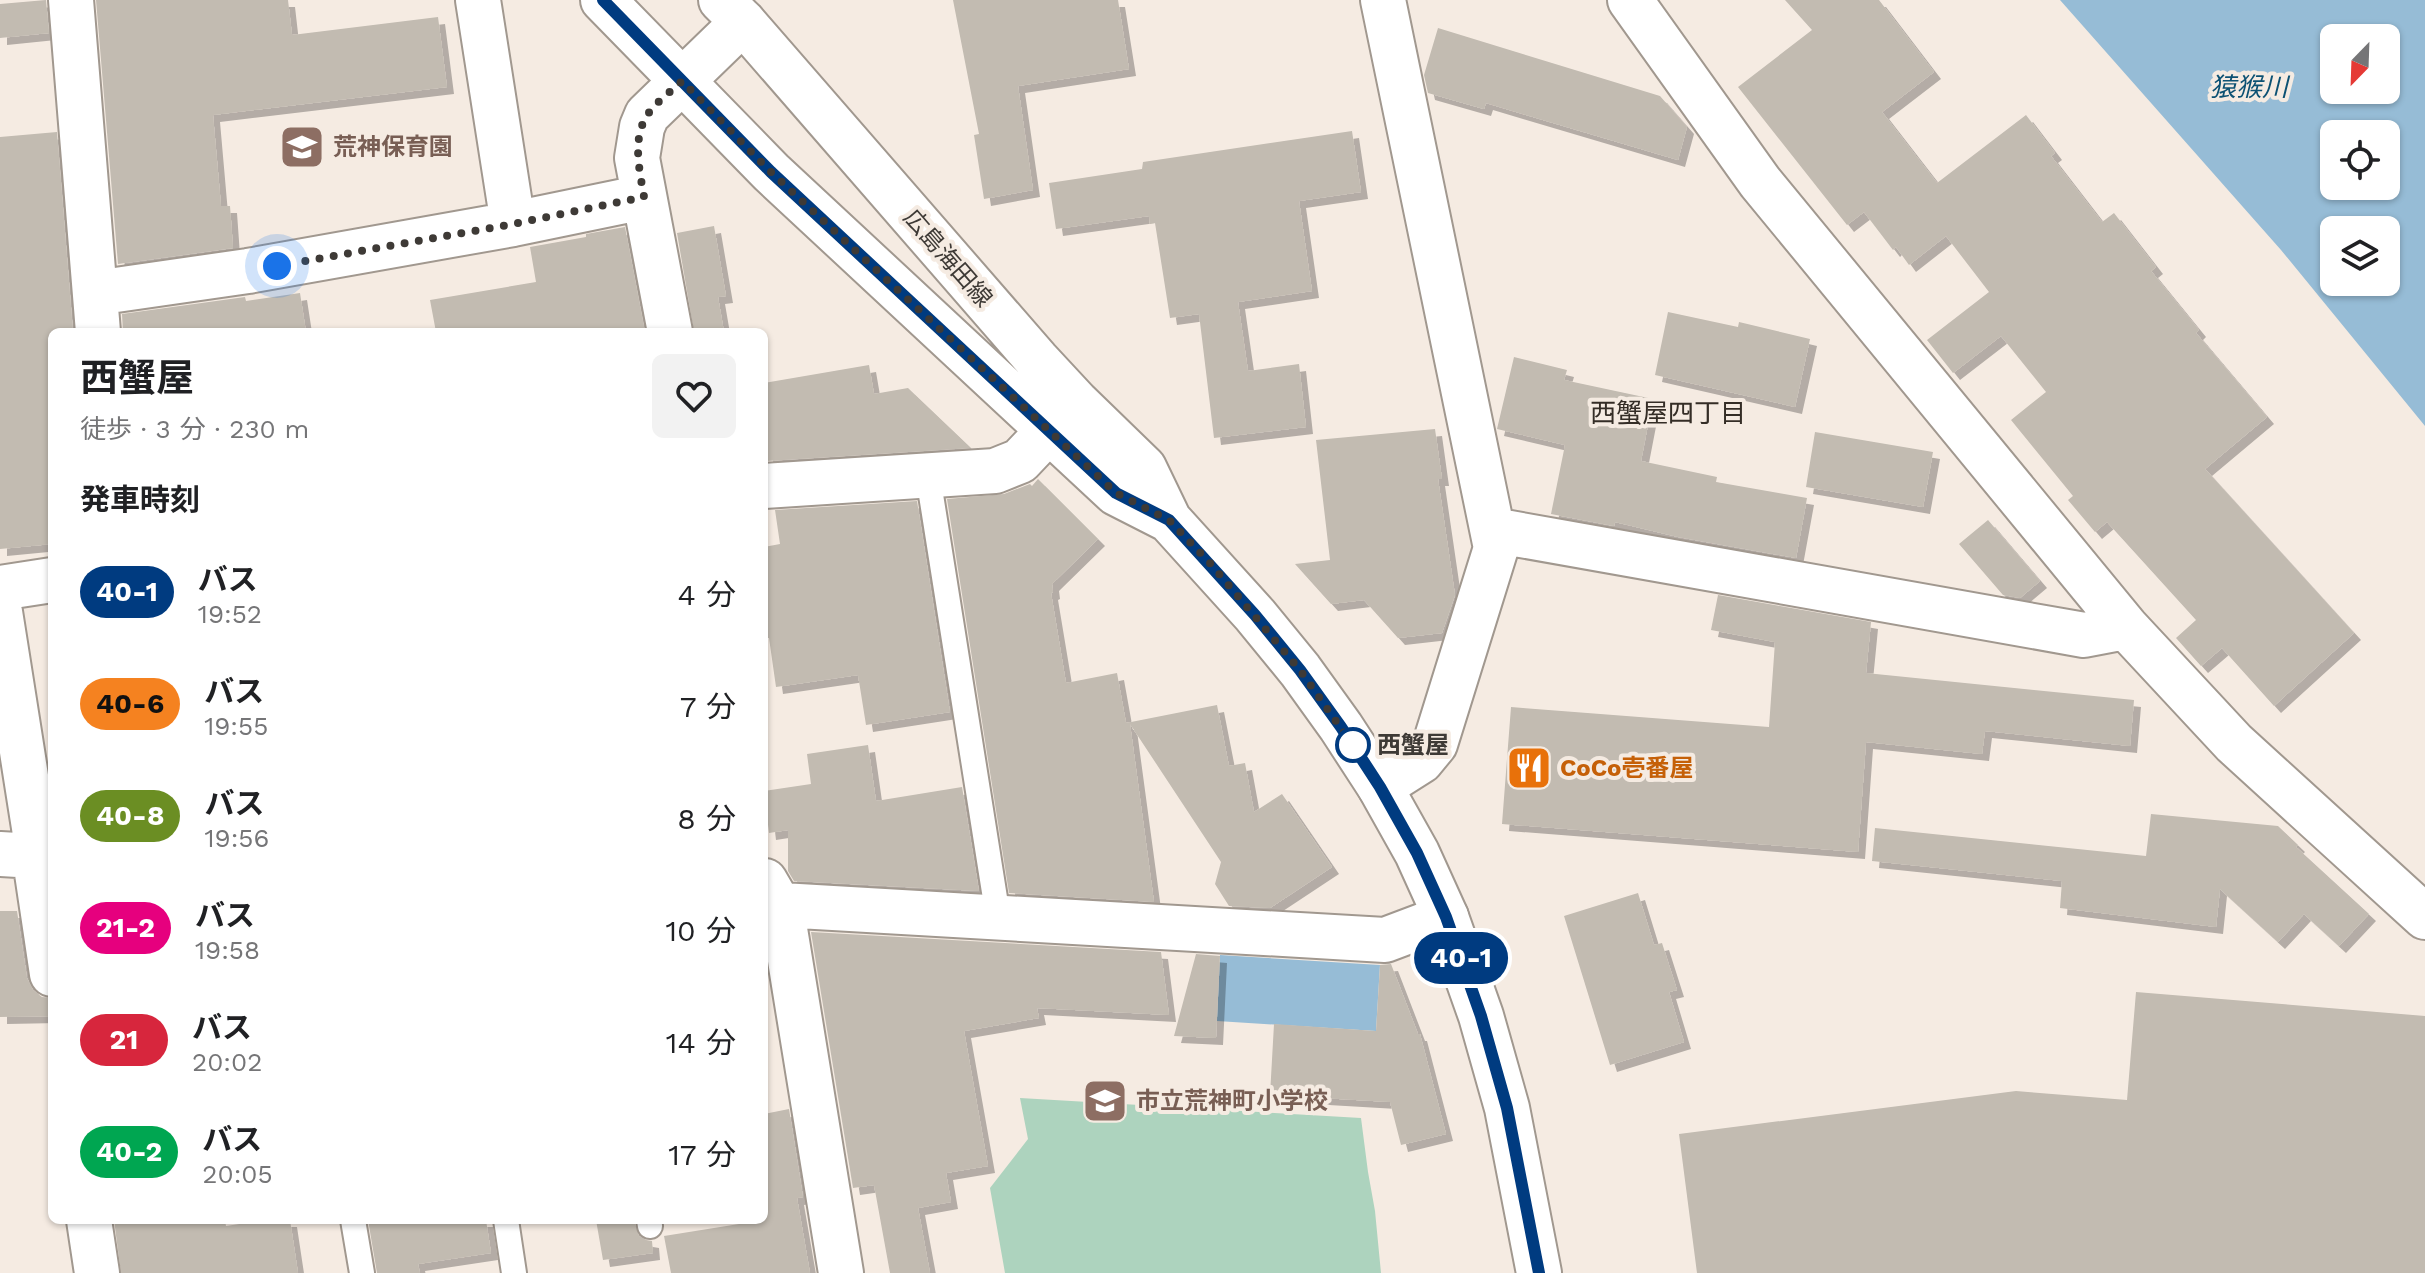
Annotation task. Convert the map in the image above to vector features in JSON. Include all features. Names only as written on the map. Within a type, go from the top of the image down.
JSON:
[{"type":"street","points":[[71,0],[96,313],[248,271],[513,224],[644,197]]},
{"type":"street","points":[[478,0],[513,224]]},
{"type":"street","name":"広島海田線","points":[[603,0],[771,172],[1062,416]]},
{"type":"street","points":[[1380,787],[1421,761],[1435,744],[1496,548],[1383,0]]},
{"type":"street","points":[[1630,0],[1760,182],[2126,627],[2234,743],[2425,917]]},
{"type":"street","points":[[669,328],[637,158],[642,127],[647,115],[682,81],[732,11]]},
{"type":"street","name":"広島海田線","points":[[732,11],[1062,416],[1116,493],[1169,520],[1228,583],[1300,670],[1380,787],[1417,853],[1446,917],[1481,1016],[1507,1108],[1539,1273]]},
{"type":"street","points":[[768,486],[995,471],[1020,461],[1062,416]]},
{"type":"street","points":[[1493,530],[2084,635],[2126,627]]},
{"type":"street","points":[[0,588],[48,581]]},
{"type":"street","points":[[0,612],[36,840],[29,856],[48,953]]},
{"type":"street","points":[[769,895],[998,917],[1385,940],[1446,917]]},
{"type":"street","points":[[769,895],[785,929],[841,1273]]},
{"type":"street","points":[[90,1224],[97,1273]]},
{"type":"lane","points":[[928,476],[998,917]]},
{"type":"lane","points":[[354,1224],[362,1273]]},
{"type":"lane","points":[[507,1224],[514,1273]]},
{"type":"green space","points":[[1020,1098],[1361,1118],[1381,1273],[1005,1273],[990,1188],[1028,1139]]},
{"type":"water","name":"猿猴川","points":[[2060,0],[2425,0],[2425,426],[2281,250]]},
{"type":"water","points":[[1220,955],[1380,965],[1376,1031],[1217,1021]]},
{"type":"building","points":[[46,0],[49,33],[0,38],[0,4]]},
{"type":"building","points":[[96,0],[288,0],[292,35],[438,17],[447,87],[213,115],[221,206],[230,206],[233,248],[118,264]]},
{"type":"building","points":[[953,0],[1118,0],[1129,69],[1018,86],[1033,190],[984,199],[974,135],[979,134]]},
{"type":"building","points":[[1785,0],[1879,0],[1934,72],[1882,112],[1937,183],[2026,115],[2055,153],[2051,156],[2102,222],[2114,213],[2156,267],[2151,271],[2199,330],[2196,333],[2267,417],[2205,469],[2354,633],[2274,706],[2222,648],[2201,666],[2176,638],[2196,620],[2107,522],[2095,532],[2068,500],[2073,496],[2011,420],[2046,392],[2001,336],[1953,373],[1927,340],[1989,292],[1946,236],[1909,265],[1896,247],[1893,250],[1864,212],[1847,225],[1738,87],[1812,30]]},
{"type":"building","points":[[1438,28],[1660,96],[1687,127],[1678,160],[1486,103],[1484,109],[1428,93],[1424,75]]},
{"type":"building","points":[[1352,131],[1361,192],[1299,201],[1312,291],[1238,302],[1248,371],[1299,364],[1306,427],[1214,438],[1199,314],[1170,318],[1155,223],[1150,224],[1149,216],[1056,229],[1049,183],[1142,169],[1143,162]]},
{"type":"building","points":[[57,132],[73,328],[48,328],[48,544],[0,549],[0,137]]},
{"type":"building","points":[[714,226],[726,296],[718,297],[723,328],[693,328],[677,233]]},
{"type":"building","points":[[625,227],[644,328],[435,328],[430,300],[536,282],[530,247],[586,237],[586,234]]},
{"type":"building","points":[[300,293],[305,328],[123,328],[122,314],[245,297],[246,301]]},
{"type":"building","points":[[1668,312],[1738,327],[1739,322],[1810,339],[1795,407],[1655,375]]},
{"type":"building","points":[[1514,357],[1567,370],[1564,380],[1653,399],[1641,461],[1717,477],[1716,482],[1807,498],[1796,558],[1678,537],[1615,522],[1614,526],[1551,514],[1565,445],[1497,429]]},
{"type":"building","points":[[869,365],[874,394],[908,388],[971,448],[768,461],[768,382]]},
{"type":"building","points":[[1435,429],[1442,479],[1438,479],[1455,595],[1442,633],[1398,638],[1364,600],[1331,604],[1295,564],[1330,560],[1316,440]]},
{"type":"building","points":[[1815,432],[1933,452],[1923,507],[1806,487]]},
{"type":"building","points":[[1038,479],[1098,539],[1052,584],[1066,683],[1117,673],[1126,723],[1217,705],[1229,766],[1245,763],[1254,812],[1282,794],[1332,867],[1270,908],[1229,906],[1215,884],[1221,862],[1130,724],[1154,902],[1009,893],[947,499],[1004,494],[1030,484],[1032,486]]},
{"type":"building","points":[[917,501],[950,712],[866,725],[858,675],[776,687],[768,638],[768,546],[780,544],[775,510]]},
{"type":"building","points":[[1988,520],[2040,581],[2020,598],[2003,595],[1959,544]]},
{"type":"building","points":[[1718,595],[1871,622],[1866,673],[2134,700],[2130,746],[1985,731],[1982,754],[1866,742],[1858,852],[1502,824],[1511,707],[1769,727],[1775,642],[1711,630]]},
{"type":"building","points":[[868,745],[876,801],[962,787],[979,891],[794,881],[788,871],[788,830],[769,833],[768,790],[811,784],[807,754]]},
{"type":"building","points":[[2151,814],[2278,826],[2298,845],[2296,847],[2369,914],[2339,946],[2304,914],[2278,942],[2220,889],[2216,927],[2060,908],[2062,881],[1872,861],[1875,828],[2146,856]]},
{"type":"building","points":[[1638,893],[1654,945],[1662,943],[1677,990],[1669,992],[1684,1042],[1610,1065],[1564,916]]},
{"type":"building","points":[[0,911],[17,911],[27,978],[33,990],[48,998],[48,1016],[0,1017]]},
{"type":"building","points":[[811,932],[1161,952],[1169,1015],[1037,1008],[1039,1018],[964,1031],[988,1166],[946,1173],[951,1202],[918,1208],[930,1273],[890,1273],[874,1185],[853,1188]]},
{"type":"building","points":[[1196,954],[1220,956],[1216,1038],[1174,1036]]},
{"type":"building","points":[[1391,964],[1420,1034],[1446,1134],[1401,1145],[1390,1102],[1270,1095],[1274,1024],[1376,1031],[1380,965]]},
{"type":"building","points":[[2136,992],[2425,1016],[2425,1273],[1697,1273],[1679,1134],[2016,1091],[2127,1100]]},
{"type":"building","points":[[789,1109],[803,1197],[797,1198],[810,1273],[671,1273],[664,1236],[739,1224],[768,1224],[768,1113]]},
{"type":"building","points":[[115,1224],[291,1224],[298,1273],[121,1273]]},
{"type":"building","points":[[369,1224],[487,1224],[491,1253],[418,1264],[420,1273],[377,1273]]},
{"type":"building","points":[[597,1224],[635,1224],[639,1236],[652,1241],[653,1253],[603,1260]]},
{"type":"bus line","name":"40-1","points":[[603,0],[771,172],[1116,493],[1169,520],[1209,562],[1300,670],[1380,787],[1417,853],[1446,917],[1481,1016],[1507,1108],[1539,1273]]},
{"type":"place","name":"荒神保育園","points":[[302,147]]},
{"type":"place","name":"西蟹屋","points":[[1353,745]]},
{"type":"place","name":"CoCo壱番屋","points":[[1529,768]]},
{"type":"place","name":"市立荒神町小学校","points":[[1105,1101]]},
{"type":"district","name":"西蟹屋四丁目","points":[[1668,413]]},
{"type":"route","points":[[277,266],[644,197],[637,158],[642,127],[647,115],[682,81],[771,172],[1116,493],[1169,520],[1209,562],[1300,670],[1353,745]]}]
